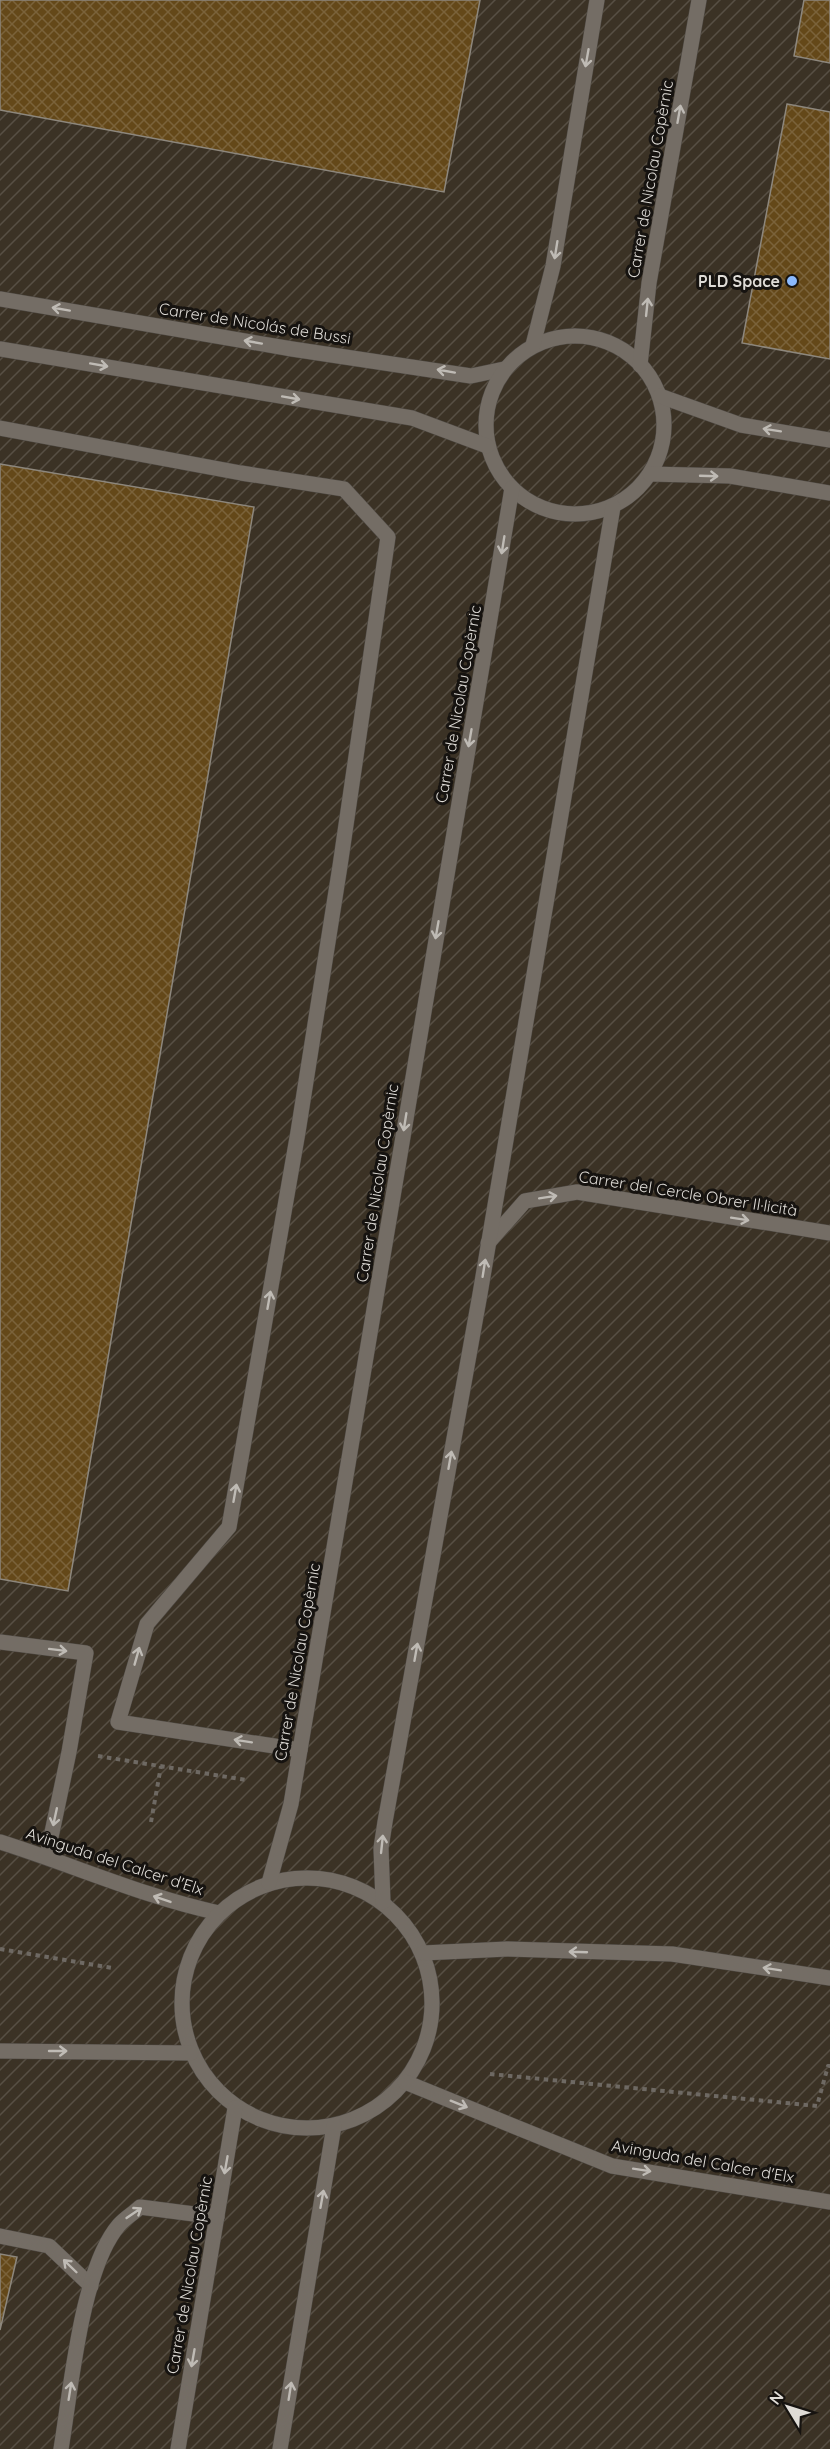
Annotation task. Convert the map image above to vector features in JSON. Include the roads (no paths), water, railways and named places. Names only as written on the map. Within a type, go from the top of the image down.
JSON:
[{"type":"street","points":[[534,345],[553,266],[597,0]]},
{"type":"street","name":"Carrer de Nicolau Copèrnic","points":[[640,365],[649,283],[699,0]]},
{"type":"street","name":"Carrer de Nicolás de Bussi","points":[[0,299],[471,376],[504,369]]},
{"type":"street","points":[[564,335],[599,338],[630,354],[640,365],[653,380],[665,414],[662,449],[650,474],[642,484],[613,507],[586,515],[552,512],[519,496],[495,468],[487,446],[484,428],[487,403],[504,369],[534,345],[564,335]]},
{"type":"street","points":[[0,349],[412,418],[487,446]]},
{"type":"street","points":[[660,396],[741,425],[830,440]]},
{"type":"street","points":[[0,428],[241,473],[344,489],[388,537],[298,1132],[229,1527],[147,1624],[118,1722],[300,1750]]},
{"type":"street","points":[[650,474],[730,476],[830,494]]},
{"type":"street","name":"Carrer de Nicolau Copèrnic","points":[[269,1883],[291,1804],[512,488]]},
{"type":"street","points":[[382,1902],[381,1848],[488,1243],[613,507]]},
{"type":"street","name":"Carrer del Cercle Obrer Il·licità","points":[[488,1243],[525,1201],[577,1192],[830,1233]]},
{"type":"street","points":[[0,1642],[86,1653],[69,1752],[47,1857]]},
{"type":"street","name":"Avinguda del Calcer d'Elx","points":[[0,1842],[180,1905],[219,1913]]},
{"type":"street","points":[[308,1877],[350,1884],[382,1902],[412,1933],[423,1953],[432,1986],[430,2029],[405,2082],[395,2094],[355,2120],[334,2127],[282,2127],[235,2108],[203,2076],[184,2036],[183,1978],[207,1926],[243,1894],[269,1883],[308,1877]]},
{"type":"street","points":[[423,1953],[507,1949],[672,1954],[830,1978]]},
{"type":"street","points":[[0,2051],[191,2054]]},
{"type":"street","name":"Avinguda del Calcer d'Elx","points":[[405,2082],[612,2166],[830,2202]]},
{"type":"street","name":"Carrer de Nicolau Copèrnic","points":[[178,2449],[235,2108]]},
{"type":"street","points":[[280,2449],[334,2127]]},
{"type":"street","points":[[61,2449],[82,2320],[99,2257],[119,2224],[140,2207],[217,2217]]},
{"type":"street","points":[[0,2236],[49,2246],[91,2286]]},
{"type":"place","name":"PLD Space","points":[[792,281]]}]
